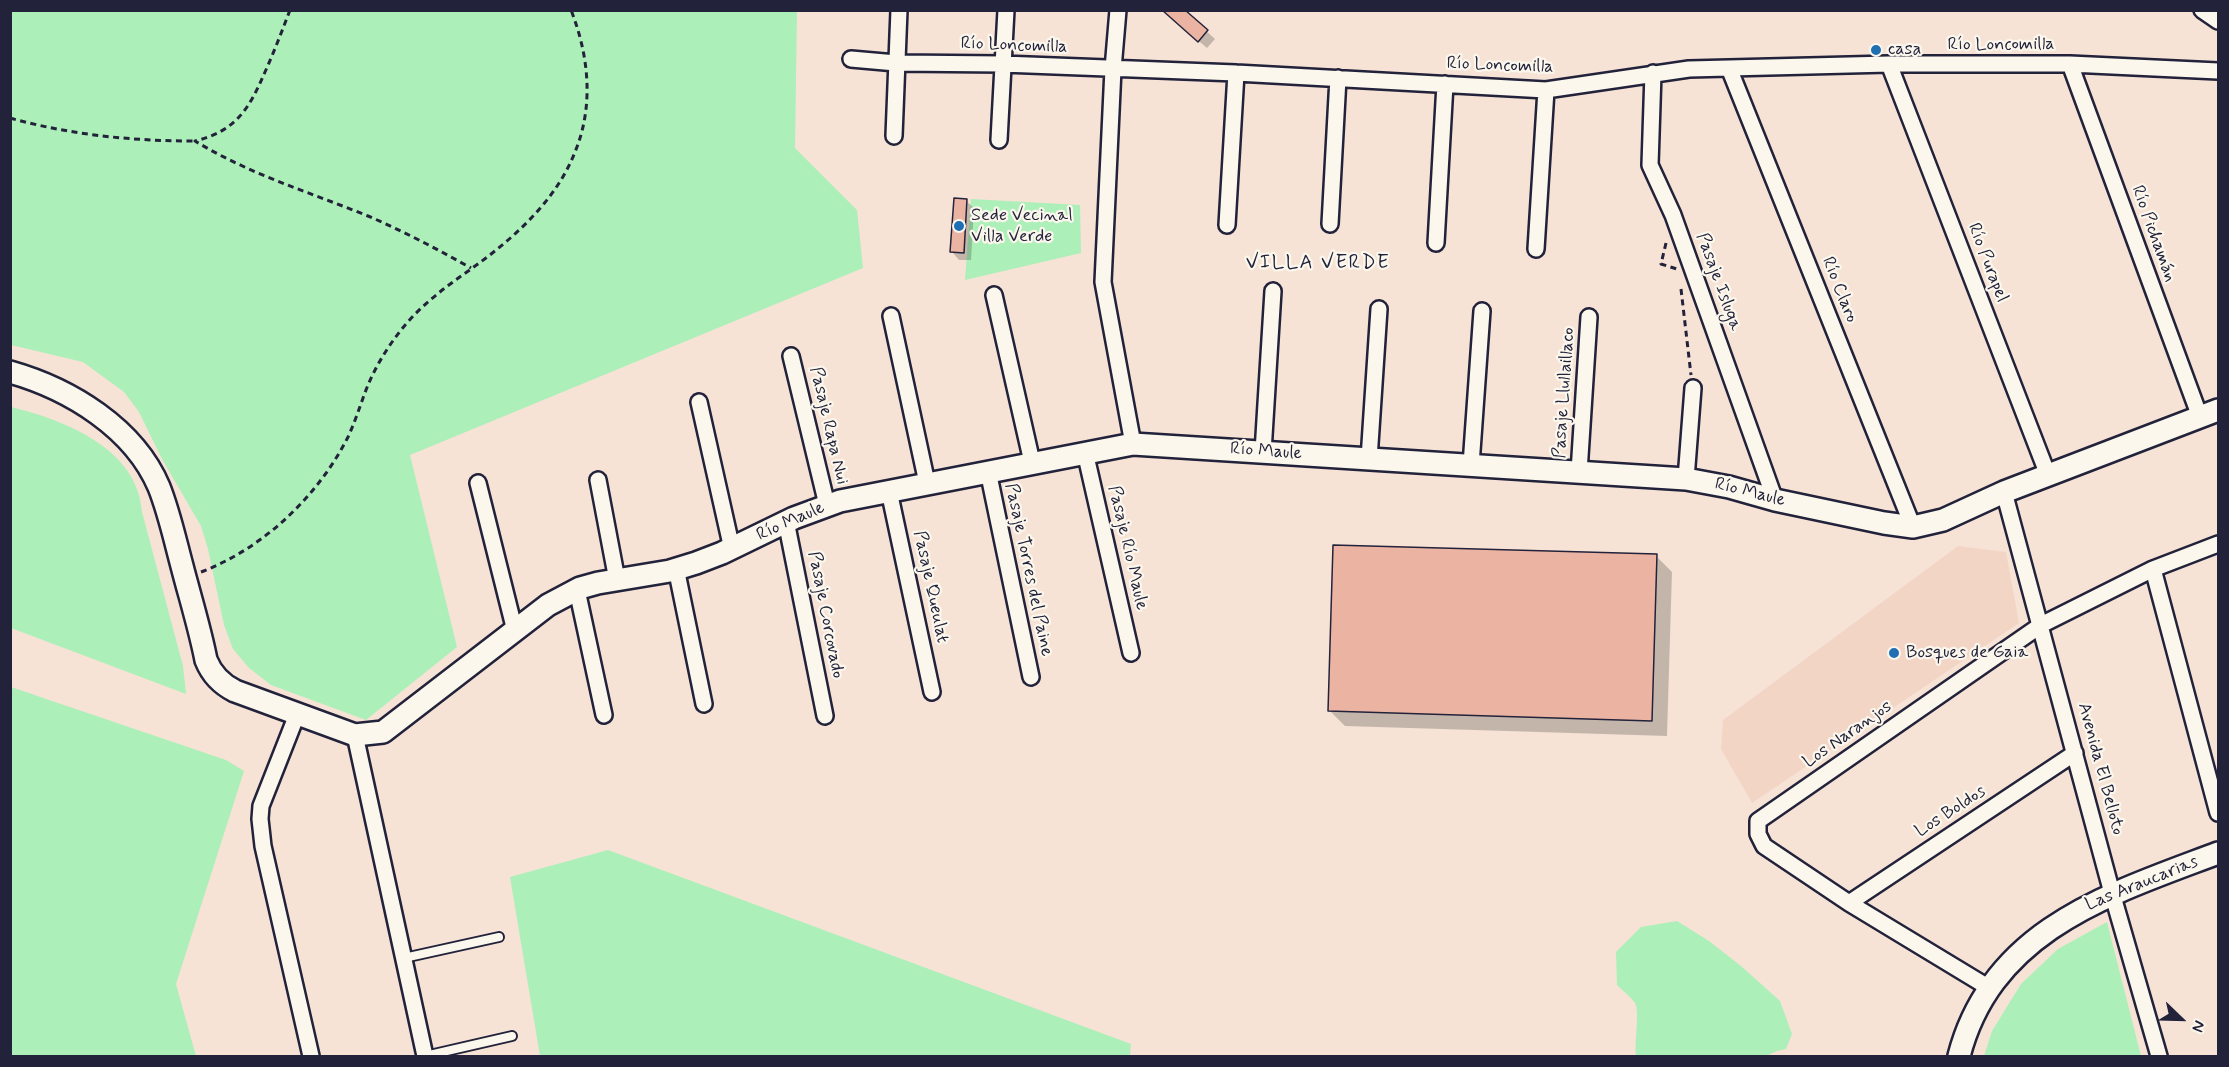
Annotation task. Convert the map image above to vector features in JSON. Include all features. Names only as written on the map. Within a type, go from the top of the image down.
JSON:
[{"type":"street","points":[[894,136],[899,10]]},
{"type":"street","points":[[999,140],[1006,10]]},
{"type":"street","points":[[1118,10],[1103,282],[1133,444]]},
{"type":"street","points":[[2202,10],[2218,21]]},
{"type":"street","name":"Río Loncomilla","points":[[851,59],[896,63],[1003,64],[1236,73],[1546,90],[1689,69],[1889,64],[2070,64],[2218,71]]},
{"type":"street","name":"Río Purapel","points":[[1889,64],[2048,475]]},
{"type":"street","name":"Río Pichamán","points":[[2070,64],[2209,414]]},
{"type":"street","name":"Río Claro","points":[[1729,68],[1913,527]]},
{"type":"street","points":[[1227,225],[1236,73]]},
{"type":"street","name":"Pasaje Isluga","points":[[1653,73],[1650,165],[1673,215],[1775,500]]},
{"type":"street","points":[[1330,224],[1338,78]]},
{"type":"street","points":[[1436,243],[1445,84]]},
{"type":"street","points":[[1536,249],[1546,90]]},
{"type":"street","points":[[1263,452],[1273,291]]},
{"type":"street","points":[[994,295],[1032,462]]},
{"type":"street","points":[[1369,459],[1379,309]]},
{"type":"street","points":[[1471,465],[1482,311]]},
{"type":"street","points":[[891,316],[927,483]]},
{"type":"street","name":"Pasaje Llullaillaco","points":[[1579,472],[1589,317]]},
{"type":"street","name":"Pasaje Rapa Nui","points":[[791,356],[827,506]]},
{"type":"street","points":[[10,372],[47,384],[68,395],[103,419],[129,442],[145,462],[158,485],[206,660],[214,675],[235,691],[298,712],[355,735],[425,1056]]},
{"type":"street","points":[[1686,479],[1692,388]]},
{"type":"street","points":[[699,402],[732,549]]},
{"type":"street","name":"Río Maule","points":[[355,735],[383,732],[548,605],[577,590],[598,583],[676,568],[732,549],[786,521],[827,506],[889,490],[1085,452],[1133,444],[1686,479],[1730,487],[1775,500],[1913,527],[1943,520],[2004,492],[2209,414]]},
{"type":"street","name":"Pasaje Río Maule","points":[[1085,452],[1131,653]]},
{"type":"street","name":"Pasaje Torres del Paine","points":[[988,471],[1031,676]]},
{"type":"street","points":[[598,480],[616,580]]},
{"type":"street","points":[[478,483],[514,631]]},
{"type":"street","name":"Pasaje Queulat","points":[[889,490],[932,692]]},
{"type":"street","name":"Avenida El Belloto","points":[[2004,492],[2112,893],[2159,1056]]},
{"type":"street","name":"Pasaje Corcovado","points":[[786,521],[825,716]]},
{"type":"street","name":"Los Naranjos","points":[[1991,989],[1849,903],[1764,846],[1758,834],[1758,821],[2041,625],[2153,569],[2218,544]]},
{"type":"street","points":[[676,568],[704,704]]},
{"type":"street","points":[[2153,569],[2218,813]]},
{"type":"street","points":[[577,590],[604,715]]},
{"type":"street","points":[[298,712],[264,794],[260,819],[266,858],[311,1056]]},
{"type":"street","name":"Los Boldos","points":[[1849,903],[2075,753]]},
{"type":"street","name":"Las Araucarias","points":[[1959,1056],[1976,1014],[1991,989],[2005,970],[2038,937],[2077,911],[2112,893],[2218,853]]},
{"type":"lane","points":[[404,958],[499,937]]},
{"type":"lane","points":[[425,1056],[512,1036]]},
{"type":"path","points":[[10,118],[93,135],[126,139],[195,141],[218,134],[246,111],[252,101],[290,10]]},
{"type":"path","points":[[185,578],[243,551],[271,531],[301,503],[324,475],[347,437],[374,374],[395,339],[421,307],[501,245],[556,188],[576,152],[586,113],[587,76],[581,39],[571,10]]},
{"type":"path","points":[[195,141],[236,165],[392,227],[471,268]]},
{"type":"path","points":[[1673,215],[1661,264],[1680,270]]},
{"type":"path","points":[[1680,279],[1692,388]]},
{"type":"shaded area","name":"Bosques de Gaia","points":[[1958,546],[2006,552],[2019,623],[1752,803],[1721,749],[1723,720]]},
{"type":"green space","points":[[11,10],[797,11],[795,148],[857,210],[863,268],[410,455],[457,647],[366,720],[271,685],[249,668],[233,649],[224,625],[201,526],[162,459],[139,412],[124,392],[83,362],[11,345]]},
{"type":"green space","points":[[971,199],[1080,205],[1081,253],[965,280]]},
{"type":"green space","points":[[11,407],[75,429],[113,455],[127,471],[137,490],[183,666],[186,694],[11,628]]},
{"type":"green space","points":[[11,687],[226,760],[244,771],[176,984],[196,1056],[11,1056]]},
{"type":"green space","points":[[608,850],[1131,1044],[1130,1056],[540,1056],[510,877]]},
{"type":"green space","points":[[1677,921],[1709,941],[1780,1001],[1792,1034],[1786,1049],[1766,1056],[1636,1056],[1636,1007],[1635,1003],[1617,985],[1616,952],[1641,927]]},
{"type":"green space","points":[[2107,922],[2141,1056],[1984,1056],[1992,1031],[2021,984],[2058,949]]},
{"type":"building","points":[[1162,10],[1185,10],[1208,30],[1198,42]]},
{"type":"building","name":"Sede Vecinal Villa Verde","points":[[954,198],[967,199],[964,253],[950,252]]},
{"type":"building","points":[[1333,545],[1657,554],[1652,721],[1328,711]]},
{"type":"place","name":"casa","points":[[1876,50]]},
{"type":"place","name":"Sede Vecinal Villa Verde","points":[[959,226]]},
{"type":"place","name":"Bosques de Gaia","points":[[1894,653]]},
{"type":"district","name":"VILLA VERDE","points":[[1318,264]]}]
